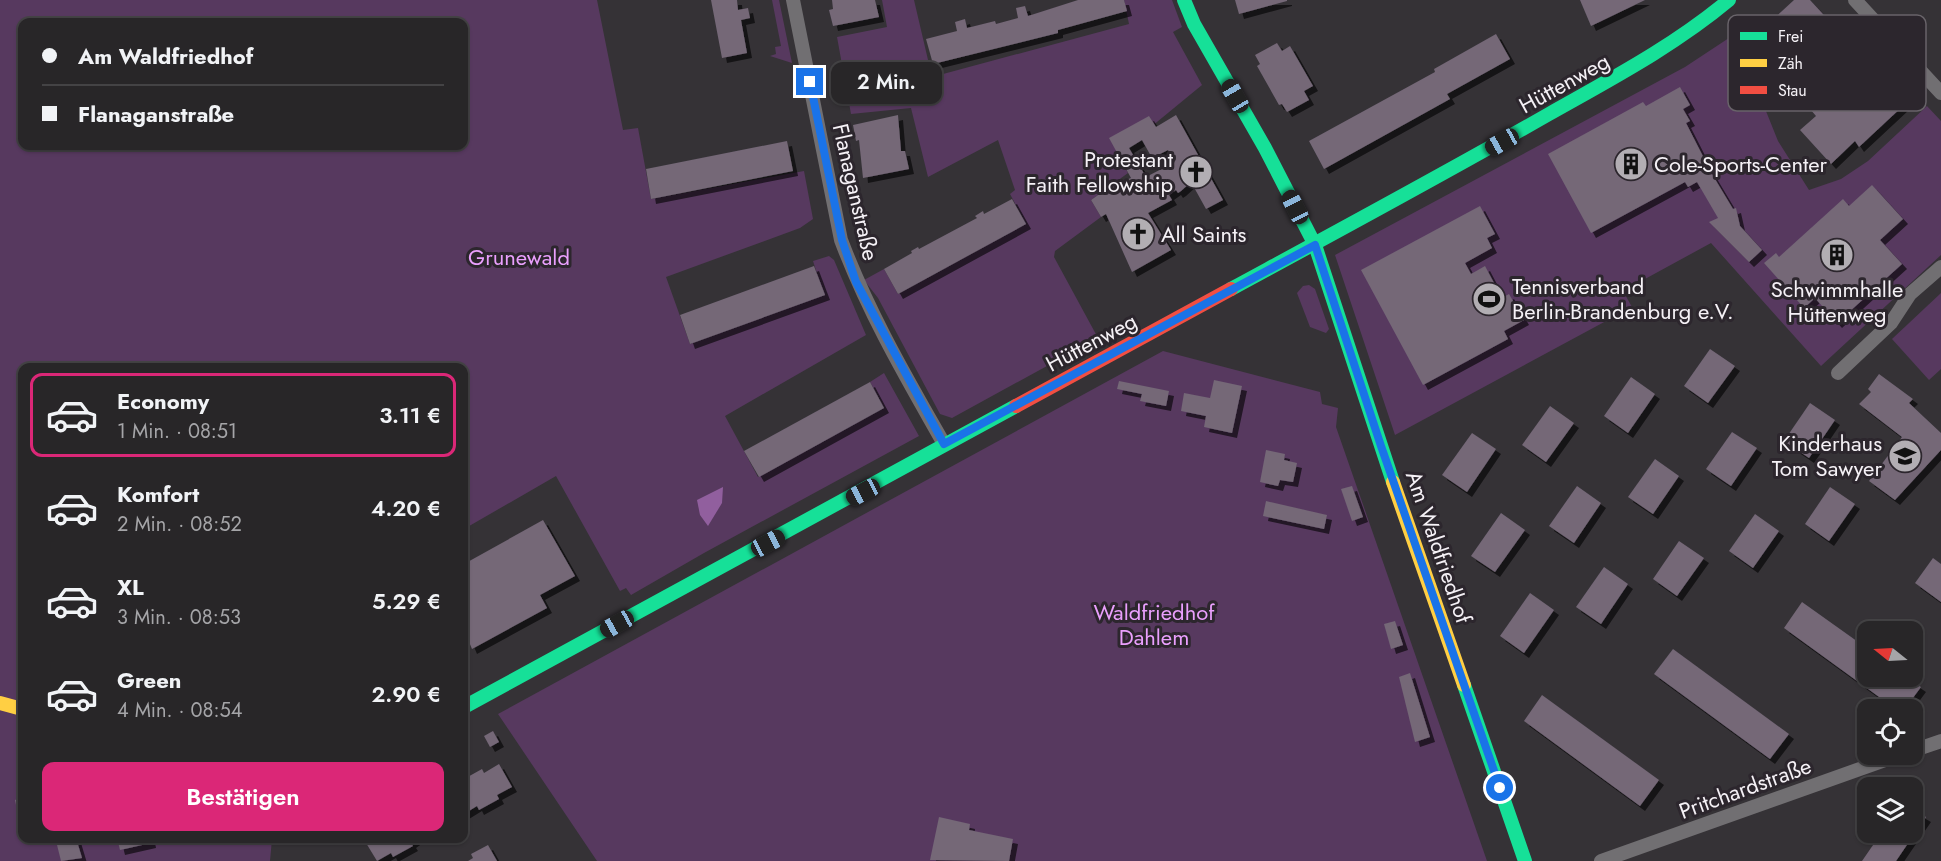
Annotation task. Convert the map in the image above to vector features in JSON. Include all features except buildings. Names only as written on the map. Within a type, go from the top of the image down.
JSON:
[{"type":"main road","name":"Am Waldfriedhof","points":[[1184,0],[1194,24],[1265,148],[1315,245],[1381,446],[1525,861]]},
{"type":"main road","name":"Hüttenweg","points":[[468,705],[882,482],[944,444],[1315,245],[1634,67],[1697,27],[1729,0]]},
{"type":"main road","points":[[0,703],[18,708]]},
{"type":"street","name":"Flanaganstraße","points":[[793,0],[842,240],[849,262],[891,351],[944,444]]},
{"type":"street","points":[[1855,0],[1869,15]]},
{"type":"street","points":[[1926,77],[1941,93]]},
{"type":"street","points":[[1838,374],[1892,323],[1910,294],[1941,267]]},
{"type":"street","points":[[1923,747],[1941,741]]},
{"type":"street","name":"Pritchardstraße","points":[[1601,861],[1871,765]]},
{"type":"green space","name":"Grunewald","points":[[0,0],[597,0],[623,130],[638,128],[651,199],[804,171],[813,219],[800,228],[666,277],[690,344],[824,295],[813,261],[829,256],[834,260],[866,335],[725,416],[758,477],[884,408],[870,382],[884,373],[919,436],[631,595],[626,588],[620,591],[556,476],[468,527],[468,363],[18,363],[18,843],[272,843],[270,861],[0,861]]},
{"type":"green space","points":[[772,0],[779,0],[792,63],[770,56],[776,54],[775,47],[781,46]]},
{"type":"green space","points":[[882,0],[914,0],[932,77],[1129,24],[1124,0],[1172,0],[1182,27],[1173,32],[1202,85],[1118,154],[1128,173],[1091,200],[1101,217],[1055,251],[1054,257],[1098,338],[952,418],[940,414],[878,298],[864,280],[884,269],[898,294],[1026,224],[1010,194],[1015,190],[998,140],[928,177],[911,108],[851,114],[837,37],[887,27]]},
{"type":"green space","points":[[1728,39],[1728,111],[1766,111],[1778,141],[1809,190],[1841,179],[1868,161],[1922,111],[1926,111],[1927,106],[1941,121],[1941,255],[1821,366],[1711,243],[1623,291],[1632,307],[1395,435],[1335,255],[1685,67]]},
{"type":"green space","points":[[1309,285],[1315,289],[1329,329],[1326,333],[1310,327],[1297,293],[1303,286]]},
{"type":"green space","points":[[1941,293],[1941,369],[1929,380],[1892,339]]},
{"type":"green space","name":"Waldfriedhof Dahlem","points":[[1163,351],[1320,392],[1322,404],[1338,408],[1336,427],[1487,861],[597,861],[498,714]]},
{"type":"shaded area","points":[[723,487],[722,503],[708,526],[700,515],[697,500]]},
{"type":"traffic: fast","points":[[1184,0],[1194,24],[1265,148],[1315,245],[1393,482]]},
{"type":"traffic: fast","points":[[1231,289],[1619,75],[1664,47],[1729,0]]},
{"type":"traffic: fast","points":[[468,705],[1016,406]]},
{"type":"traffic: fast","points":[[1464,685],[1525,861]]},
{"type":"traffic: slow","points":[[1393,482],[1464,685]]},
{"type":"traffic: slow","points":[[0,703],[18,708]]},
{"type":"traffic: jam","points":[[1016,406],[1231,289]]},
{"type":"place","name":"Cole-Sports-Center","points":[[1631,164]]},
{"type":"place","name":"Protestant Faith Fellowship","points":[[1196,172]]},
{"type":"place","name":"All Saints","points":[[1138,234]]},
{"type":"place","name":"Schwimmhalle Hüttenweg","points":[[1837,255]]},
{"type":"place","name":"Tennisverband Berlin-Brandenburg e.V.","points":[[1489,299]]},
{"type":"place","name":"Kinderhaus Tom Sawyer","points":[[1905,456]]},
{"type":"route","points":[[810,82],[842,240],[856,282],[891,351],[944,444],[1315,245],[1381,446],[1500,788]]}]
